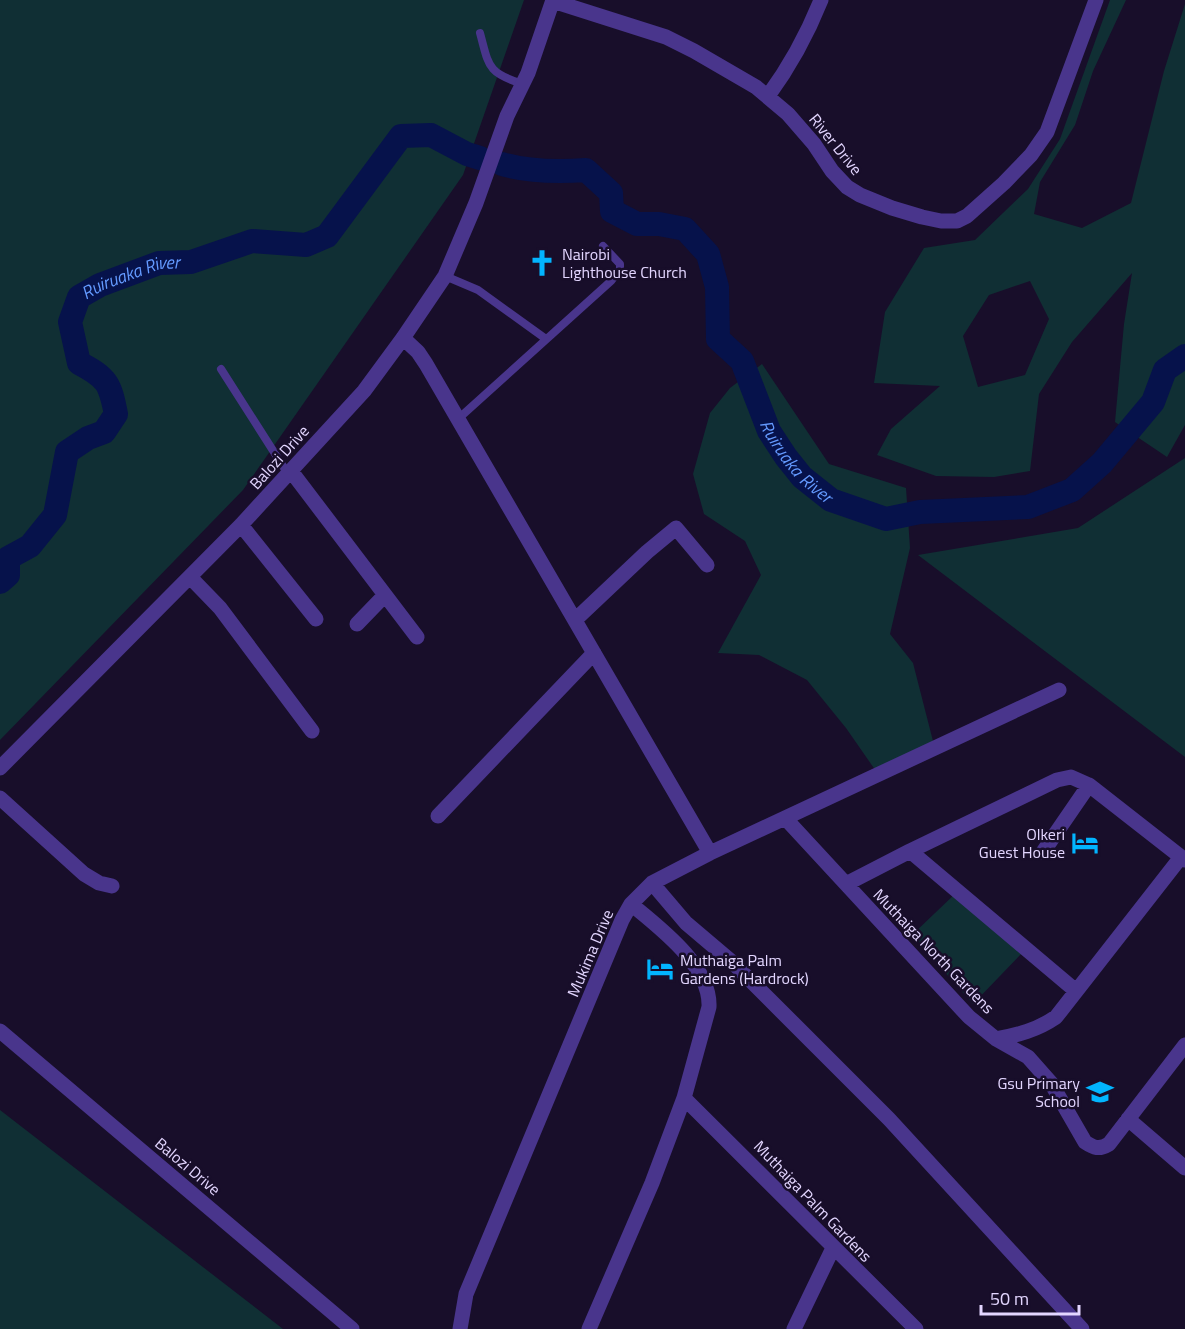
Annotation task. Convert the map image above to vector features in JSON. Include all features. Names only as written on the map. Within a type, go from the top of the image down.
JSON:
[{"type":"street","points":[[768,96],[785,72],[809,29],[820,0]]},
{"type":"street","name":"River Drive","points":[[553,1],[666,37],[719,65],[768,96],[801,128],[832,171],[847,187],[860,195],[922,217],[957,221],[967,216],[1004,183],[1031,155],[1047,132],[1096,0]]},
{"type":"street","name":"Balozi Drive","points":[[0,768],[241,525],[364,391],[403,338],[444,276],[476,203],[507,116],[523,84],[553,1]]},
{"type":"street","points":[[403,338],[418,352],[458,419],[710,853]]},
{"type":"street","points":[[290,472],[417,637]]},
{"type":"street","points":[[241,525],[316,619]]},
{"type":"street","points":[[575,620],[676,528],[707,564]]},
{"type":"street","points":[[190,577],[220,608],[248,643],[312,730]]},
{"type":"street","points":[[357,624],[385,595]]},
{"type":"street","points":[[438,816],[594,653]]},
{"type":"street","name":"Mukima Drive","points":[[460,1329],[466,1294],[616,934],[632,903],[652,883],[710,853],[1059,690]]},
{"type":"street","name":"Muthaiga North Gardens","points":[[846,884],[1057,780],[1071,777],[1089,785],[1183,858]]},
{"type":"street","points":[[1043,852],[1089,785]]},
{"type":"street","points":[[0,798],[84,874],[99,883],[112,886]]},
{"type":"street","name":"Muthaiga North Gardens","points":[[785,818],[969,1017],[996,1039],[1028,1058],[1051,1083],[1085,1142],[1092,1146],[1098,1148],[1109,1144],[1185,1045]]},
{"type":"street","points":[[910,851],[1076,991]]},
{"type":"street","points":[[996,1039],[1020,1035],[1044,1026],[1056,1017],[1183,858]]},
{"type":"street","points":[[652,883],[686,923],[732,962],[888,1119],[1082,1329]]},
{"type":"street","points":[[589,1329],[652,1183],[684,1098],[709,1007],[710,996],[706,985],[686,952],[632,903]]},
{"type":"street","name":"Balozi Drive","points":[[0,1031],[352,1329]]},
{"type":"street","name":"Muthaiga Palm Gardens","points":[[684,1098],[916,1329]]},
{"type":"street","points":[[1128,1119],[1185,1168]]},
{"type":"street","points":[[794,1329],[833,1248]]},
{"type":"lane","points":[[480,33],[486,60],[492,69],[505,79],[523,84]]},
{"type":"lane","points":[[458,419],[611,281],[620,269],[620,264],[603,246]]},
{"type":"lane","points":[[444,276],[478,290],[546,339]]},
{"type":"lane","points":[[221,369],[290,472]]},
{"type":"green space","points":[[0,0],[524,0],[463,175],[243,490],[0,740]]},
{"type":"green space","points":[[1110,0],[1126,0],[1093,71],[1075,125],[1040,182],[1034,214],[1082,228],[1131,203],[1164,71],[1185,4],[1185,425],[1167,457],[1115,422],[1124,324],[1132,273],[1072,342],[1039,394],[1030,471],[994,477],[936,476],[877,455],[891,429],[940,386],[874,383],[885,312],[924,248],[975,240],[1028,189],[1060,139]],"holes":[[[1030,281],[1049,319],[1025,375],[978,387],[963,336],[989,295]]]},
{"type":"green space","points":[[762,364],[829,464],[906,488],[910,548],[890,634],[913,663],[934,745],[878,774],[846,728],[807,680],[759,655],[718,653],[761,575],[745,541],[704,514],[693,474],[710,413],[730,388]]},
{"type":"green space","points":[[1185,458],[1185,757],[918,555],[1078,528]]},
{"type":"green space","points":[[957,892],[1025,950],[973,1004],[912,935]]},
{"type":"green space","points":[[0,1110],[283,1329],[0,1329]]},
{"type":"waterway","name":"Ruiruaka River","points":[[0,582],[8,575],[8,558],[30,546],[55,515],[67,452],[88,438],[104,432],[116,414],[112,395],[106,383],[96,373],[79,363],[70,322],[79,297],[100,285],[159,263],[191,262],[252,241],[306,245],[327,236],[401,136],[431,135],[467,154],[480,158]]},
{"type":"waterway","name":"Ruiruaka River","points":[[502,164],[544,171],[586,170],[611,193],[612,211],[637,224],[659,224],[685,229],[708,254],[717,287],[718,339],[742,361],[769,431],[786,457],[802,477],[831,500],[886,519],[920,512],[1028,507],[1072,490],[1102,463],[1153,402],[1165,370],[1185,356]]},
{"type":"place","name":"Nairobi Lighthouse Church","points":[[542,263]]},
{"type":"place","name":"Olkeri Guest House","points":[[1085,843]]},
{"type":"place","name":"Muthaiga Palm Gardens (Hardrock)","points":[[660,969]]},
{"type":"place","name":"Gsu Primary School","points":[[1100,1092]]}]
